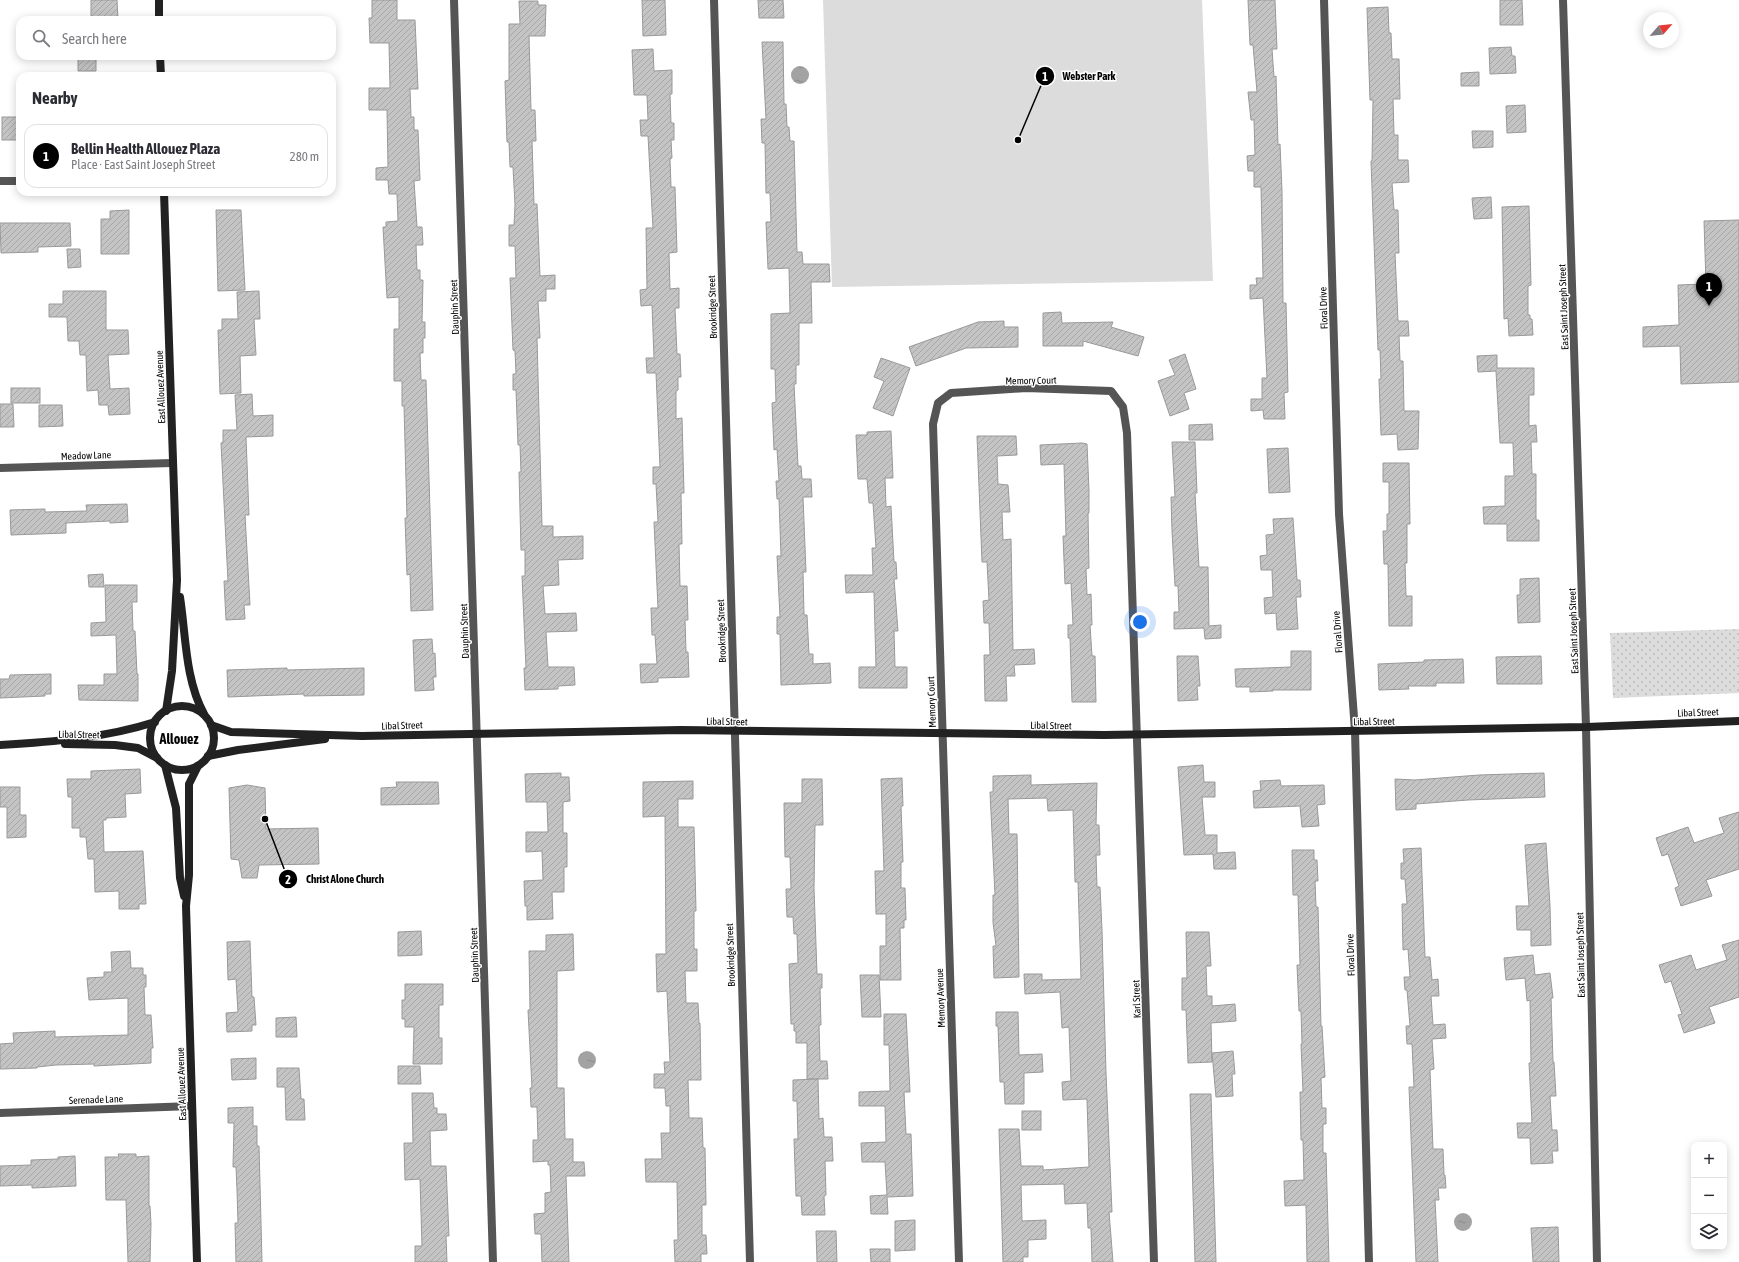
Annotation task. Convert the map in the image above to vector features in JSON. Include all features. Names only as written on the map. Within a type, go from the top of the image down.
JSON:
[{"type":"street","points":[[159,0],[159,16]]},
{"type":"street","name":"Dauphin Street","points":[[454,0],[493,1262]]},
{"type":"street","name":"Brookridge Street","points":[[714,0],[750,1262]]},
{"type":"street","name":"Floral Drive","points":[[1324,0],[1339,514],[1355,731],[1369,1262]]},
{"type":"street","name":"East Saint Joseph Street","points":[[1563,0],[1586,727],[1597,1262]]},
{"type":"street","points":[[160,60],[161,72]]},
{"type":"street","points":[[0,182],[16,181]]},
{"type":"street","name":"East Allouez Avenue","points":[[164,196],[177,580],[191,681],[196,700],[204,715]]},
{"type":"street","name":"Memory Court","points":[[942,733],[933,424],[938,403],[951,393],[1026,388],[1111,391],[1123,407],[1127,433],[1137,735]]},
{"type":"street","name":"Meadow Lane","points":[[0,468],[172,463]]},
{"type":"street","name":"East Allouez Avenue","points":[[166,711],[172,671],[177,580]]},
{"type":"street","points":[[176,707],[196,709],[204,715],[211,725],[214,735],[213,746],[208,756],[198,766],[190,769],[181,770],[165,765],[153,750],[151,731],[155,722],[166,711],[176,707]]},
{"type":"street","name":"Libal Street","points":[[211,725],[231,732],[362,736],[477,733],[734,731],[1137,735],[1586,727],[1739,721]]},
{"type":"street","name":"Libal Street","points":[[44,743],[115,733],[155,722]]},
{"type":"street","name":"Memory Avenue","points":[[942,733],[959,1262]]},
{"type":"street","name":"Karl Street","points":[[1137,735],[1154,1262]]},
{"type":"street","name":"Libal Street","points":[[208,756],[238,750],[362,736]]},
{"type":"street","name":"Libal Street","points":[[0,745],[44,743],[115,744],[138,748],[158,758]]},
{"type":"street","name":"East Allouez Avenue","points":[[165,765],[176,808],[180,878],[186,906]]},
{"type":"street","name":"East Allouez Avenue","points":[[197,1262],[186,906],[189,875],[189,784],[198,766]]},
{"type":"street","name":"Serenade Lane","points":[[0,1113],[192,1106]]},
{"type":"shaded area","points":[[823,0],[1202,0],[1213,281],[832,287]]},
{"type":"shaded area","points":[[1739,629],[1739,693],[1613,698],[1610,633]]},
{"type":"water","points":[[800,66],[806,69],[809,75],[806,81],[800,84],[794,81],[791,75],[794,69]]},
{"type":"water","points":[[587,1051],[593,1054],[596,1060],[593,1066],[587,1069],[581,1066],[578,1060],[581,1054]]},
{"type":"water","points":[[1463,1213],[1469,1216],[1472,1222],[1469,1228],[1463,1231],[1457,1228],[1454,1222],[1457,1216]]},
{"type":"building","points":[[91,0],[117,0],[118,16],[91,16]]},
{"type":"building","points":[[372,0],[397,0],[397,20],[415,20],[418,89],[410,89],[411,117],[414,117],[414,130],[418,130],[420,180],[414,181],[417,227],[422,227],[423,245],[416,245],[417,270],[420,270],[420,280],[423,280],[422,322],[425,322],[423,353],[420,353],[421,380],[426,380],[433,610],[411,611],[410,574],[407,575],[404,406],[402,406],[402,381],[394,381],[394,329],[399,329],[399,297],[387,298],[383,227],[386,227],[386,222],[398,221],[397,194],[389,194],[388,180],[376,180],[376,168],[388,167],[387,110],[369,110],[369,88],[390,88],[389,43],[370,43],[369,18],[372,18]]},
{"type":"building","points":[[642,0],[665,0],[666,35],[643,36]]},
{"type":"building","points":[[758,0],[783,0],[784,18],[759,18]]},
{"type":"building","points":[[1248,0],[1275,0],[1277,49],[1272,49],[1274,77],[1276,76],[1278,145],[1280,144],[1283,303],[1286,303],[1288,392],[1284,393],[1285,419],[1264,419],[1263,410],[1251,411],[1251,399],[1262,399],[1262,378],[1267,378],[1263,298],[1250,299],[1250,285],[1257,285],[1256,278],[1263,278],[1261,187],[1254,187],[1254,171],[1248,171],[1247,156],[1255,155],[1254,120],[1251,120],[1248,92],[1257,92],[1253,45],[1250,45]]},
{"type":"building","points":[[1500,0],[1522,0],[1523,25],[1500,25]]},
{"type":"building","points":[[519,1],[538,1],[538,5],[546,5],[545,36],[529,36],[531,110],[535,110],[536,141],[532,141],[534,204],[537,204],[540,276],[555,275],[555,289],[546,289],[546,301],[538,301],[540,338],[537,338],[542,526],[553,526],[553,537],[583,536],[583,559],[558,560],[559,585],[543,586],[545,614],[576,613],[577,631],[546,632],[548,667],[574,667],[575,685],[558,686],[558,689],[525,690],[524,668],[526,668],[522,576],[525,576],[525,550],[521,550],[519,472],[521,472],[520,445],[518,445],[516,390],[513,390],[513,374],[516,374],[515,351],[513,350],[510,278],[516,278],[515,246],[509,246],[509,225],[514,225],[515,205],[513,167],[510,167],[509,142],[507,142],[505,81],[509,80],[509,24],[520,24]]},
{"type":"building","points":[[1388,7],[1392,59],[1399,59],[1400,99],[1393,99],[1394,135],[1398,135],[1398,160],[1408,160],[1409,182],[1392,183],[1394,210],[1398,210],[1399,253],[1395,253],[1398,321],[1408,321],[1409,336],[1399,336],[1400,361],[1403,361],[1404,411],[1419,411],[1418,449],[1398,450],[1397,434],[1381,435],[1379,379],[1381,379],[1380,350],[1378,350],[1371,161],[1373,100],[1370,100],[1367,8]]},
{"type":"building","points":[[762,42],[783,42],[784,104],[786,104],[787,127],[789,127],[790,141],[794,141],[797,252],[802,252],[803,264],[829,264],[830,282],[811,282],[812,323],[799,323],[799,365],[796,365],[796,384],[794,384],[798,466],[801,466],[802,479],[811,479],[812,497],[803,497],[806,572],[803,572],[804,615],[807,615],[809,654],[813,654],[813,664],[830,663],[831,683],[781,685],[780,634],[777,634],[777,617],[780,617],[777,556],[781,556],[779,499],[777,499],[776,481],[779,481],[777,449],[774,450],[772,403],[776,402],[775,369],[771,369],[771,314],[790,313],[789,268],[768,269],[766,222],[771,222],[770,193],[766,193],[765,143],[762,143],[761,119],[766,119]]},
{"type":"building","points":[[1511,47],[1512,56],[1515,56],[1516,73],[1490,74],[1489,48]]},
{"type":"building","points":[[653,49],[654,71],[672,70],[672,94],[670,94],[671,123],[674,123],[674,140],[671,140],[672,158],[670,159],[671,187],[675,187],[677,252],[669,253],[670,289],[679,288],[679,308],[675,308],[677,354],[680,354],[681,377],[678,377],[678,390],[676,391],[676,419],[682,418],[684,493],[681,493],[682,544],[679,544],[680,586],[687,586],[688,620],[685,620],[686,652],[688,652],[689,677],[658,678],[658,682],[641,683],[640,664],[657,664],[655,635],[652,635],[651,608],[658,608],[654,522],[658,522],[656,484],[653,484],[653,467],[660,467],[656,373],[647,373],[646,358],[654,358],[652,305],[641,306],[640,290],[647,289],[646,228],[653,228],[648,136],[641,136],[640,120],[648,120],[647,95],[634,95],[632,50]]},
{"type":"building","points":[[78,60],[96,60],[96,71],[78,71]]},
{"type":"building","points":[[1479,72],[1479,86],[1461,86],[1461,73]]},
{"type":"building","points":[[1525,105],[1526,132],[1507,133],[1506,106]]},
{"type":"building","points":[[2,117],[16,117],[16,140],[2,140]]},
{"type":"building","points":[[1472,131],[1493,131],[1493,147],[1473,148]]},
{"type":"building","points":[[1491,197],[1492,218],[1474,219],[1472,198]]},
{"type":"building","points":[[1529,206],[1531,285],[1528,286],[1528,315],[1530,315],[1530,319],[1532,319],[1533,335],[1509,336],[1508,318],[1504,319],[1502,207]]},
{"type":"building","points":[[129,210],[129,254],[101,254],[101,219],[110,219],[110,211]]},
{"type":"building","points":[[216,210],[241,210],[245,290],[218,291]]},
{"type":"building","points":[[1739,220],[1739,382],[1681,384],[1680,346],[1643,347],[1643,327],[1679,325],[1678,285],[1706,284],[1704,221]]},
{"type":"building","points":[[0,223],[70,223],[71,246],[38,247],[38,252],[1,253]]},
{"type":"building","points":[[67,249],[80,249],[81,267],[68,268]]},
{"type":"building","points":[[63,291],[106,291],[106,330],[128,330],[129,354],[108,355],[110,389],[129,388],[130,414],[109,415],[108,405],[99,405],[98,390],[87,391],[86,355],[80,355],[79,341],[68,341],[67,317],[49,317],[49,304],[63,304]]},
{"type":"building","points":[[259,291],[260,319],[254,319],[256,355],[240,356],[241,393],[220,394],[218,330],[222,330],[222,319],[238,319],[237,292]]},
{"type":"building","points":[[1061,312],[1062,323],[1113,322],[1111,327],[1144,337],[1138,356],[1083,341],[1083,346],[1043,346],[1043,313]]},
{"type":"building","points":[[1004,321],[1004,327],[1018,327],[1018,347],[966,348],[916,366],[909,347],[978,322]]},
{"type":"building","points":[[1185,354],[1196,389],[1184,393],[1189,409],[1170,416],[1158,381],[1175,375],[1169,360]]},
{"type":"building","points":[[1497,355],[1497,368],[1534,368],[1534,395],[1529,395],[1529,426],[1536,425],[1537,442],[1531,442],[1532,474],[1536,474],[1536,520],[1539,520],[1539,541],[1507,541],[1507,524],[1484,524],[1483,507],[1505,506],[1505,476],[1514,476],[1513,443],[1500,443],[1496,371],[1478,372],[1477,356]]},
{"type":"building","points":[[881,358],[910,368],[893,416],[873,408],[884,381],[874,377]]},
{"type":"building","points":[[11,388],[40,388],[40,403],[11,403]]},
{"type":"building","points":[[252,394],[253,416],[273,415],[273,436],[246,437],[249,515],[245,515],[250,605],[244,605],[245,619],[226,620],[224,581],[228,581],[221,443],[223,442],[223,430],[237,430],[235,395]]},
{"type":"building","points":[[0,404],[13,404],[14,427],[0,427]]},
{"type":"building","points":[[39,405],[62,405],[63,426],[39,427]]},
{"type":"building","points":[[1212,424],[1213,440],[1189,440],[1189,425]]},
{"type":"building","points":[[891,431],[893,478],[885,478],[886,507],[891,506],[894,562],[896,562],[897,579],[894,579],[898,631],[894,631],[895,667],[907,667],[907,688],[859,688],[859,667],[876,667],[874,592],[846,593],[845,575],[873,575],[872,548],[876,548],[873,503],[869,503],[867,479],[858,479],[856,435],[867,435],[867,432]]},
{"type":"building","points":[[977,436],[1016,436],[1017,455],[997,456],[998,484],[1008,485],[1010,512],[1002,512],[1003,540],[1011,539],[1013,650],[1034,649],[1035,664],[1014,665],[1015,676],[1006,676],[1007,701],[985,701],[984,655],[990,655],[989,623],[984,623],[983,601],[989,600],[987,562],[982,562]]},
{"type":"building","points":[[1172,442],[1195,442],[1197,493],[1195,493],[1199,567],[1208,567],[1209,626],[1221,625],[1221,638],[1205,639],[1204,628],[1174,629],[1174,612],[1179,612],[1178,586],[1175,586],[1172,531],[1171,497],[1175,497]]},
{"type":"building","points":[[1087,444],[1089,491],[1089,568],[1086,569],[1087,595],[1091,594],[1092,625],[1090,625],[1092,656],[1095,656],[1096,702],[1072,702],[1070,638],[1068,638],[1068,625],[1073,625],[1071,583],[1065,584],[1063,536],[1066,536],[1064,464],[1041,465],[1040,445]]},
{"type":"building","points":[[1288,448],[1290,492],[1269,493],[1267,449]]},
{"type":"building","points":[[1383,463],[1409,463],[1410,524],[1407,524],[1407,563],[1405,563],[1406,596],[1412,596],[1412,626],[1389,626],[1388,564],[1384,564],[1383,531],[1387,531],[1387,514],[1389,514],[1389,482],[1383,482]]},
{"type":"building","points":[[127,504],[128,522],[110,523],[110,521],[66,523],[66,533],[11,535],[10,510],[45,509],[45,512],[87,511],[86,505]]},
{"type":"building","points":[[1293,518],[1297,580],[1300,580],[1301,597],[1296,597],[1298,629],[1277,630],[1276,613],[1265,614],[1264,598],[1273,597],[1272,570],[1261,570],[1260,556],[1267,555],[1266,535],[1274,534],[1273,519]]},
{"type":"building","points":[[103,574],[104,587],[89,587],[88,575]]},
{"type":"building","points":[[1539,578],[1540,622],[1518,623],[1517,595],[1520,595],[1520,579]]},
{"type":"building","points":[[105,585],[137,585],[137,602],[132,602],[133,631],[135,631],[138,674],[138,701],[79,700],[78,685],[104,685],[104,674],[117,674],[116,635],[91,636],[91,623],[106,622]]},
{"type":"building","points":[[432,639],[433,654],[435,653],[436,677],[433,677],[434,690],[415,691],[413,640]]},
{"type":"building","points":[[1291,651],[1311,651],[1311,690],[1273,690],[1250,692],[1250,687],[1236,687],[1235,669],[1291,667]]},
{"type":"building","points":[[1177,656],[1198,656],[1200,686],[1197,686],[1198,700],[1178,701]]},
{"type":"building","points":[[1541,656],[1542,684],[1497,684],[1496,657]]},
{"type":"building","points":[[1463,659],[1464,683],[1436,683],[1436,686],[1408,686],[1409,689],[1379,690],[1378,664],[1424,662],[1424,660]]},
{"type":"building","points":[[287,668],[287,670],[364,668],[364,695],[304,696],[304,694],[228,697],[227,670]]},
{"type":"building","points":[[51,674],[51,694],[45,694],[45,696],[0,698],[0,679],[9,679],[10,675]]},
{"type":"building","points":[[1203,765],[1204,782],[1215,782],[1215,797],[1202,797],[1205,835],[1217,835],[1217,853],[1235,852],[1236,869],[1214,869],[1213,854],[1184,855],[1178,767]]},
{"type":"building","points":[[140,769],[141,793],[125,794],[126,817],[106,818],[106,820],[103,820],[104,852],[143,851],[146,904],[139,904],[139,909],[119,909],[119,891],[95,892],[94,859],[88,859],[86,837],[80,837],[80,828],[72,828],[72,797],[68,797],[67,779],[91,779],[91,771]]},
{"type":"building","points":[[561,773],[561,777],[569,777],[570,801],[563,802],[563,833],[567,833],[567,867],[564,867],[564,892],[552,892],[553,919],[527,920],[524,881],[543,880],[542,851],[526,852],[526,832],[548,832],[547,802],[526,802],[525,774]]},
{"type":"building","points":[[1544,773],[1545,797],[1416,804],[1416,809],[1396,810],[1395,779],[1415,780],[1479,775]]},
{"type":"building","points":[[1031,775],[1031,785],[1097,783],[1096,825],[1099,825],[1100,855],[1096,855],[1097,887],[1100,887],[1102,930],[1112,1212],[1109,1212],[1113,1262],[1092,1262],[1091,1228],[1088,1228],[1087,1203],[1065,1204],[1064,1184],[1021,1185],[1022,1221],[1046,1220],[1046,1239],[1028,1240],[1028,1257],[1023,1257],[1023,1262],[1003,1262],[999,1129],[1019,1129],[1021,1166],[1043,1166],[1043,1170],[1089,1167],[1087,1099],[1063,1100],[1062,1082],[1071,1081],[1069,1027],[1062,1028],[1060,992],[1025,994],[1024,974],[1042,974],[1042,980],[1081,979],[1078,882],[1075,882],[1073,810],[1048,811],[1047,798],[1008,799],[1009,834],[1017,834],[1019,977],[994,978],[993,946],[996,946],[993,922],[993,895],[995,895],[990,792],[993,792],[993,776]]},
{"type":"building","points":[[902,778],[903,806],[901,806],[903,862],[901,862],[901,888],[905,888],[906,920],[904,920],[904,928],[900,928],[901,980],[880,980],[880,946],[886,946],[886,914],[876,914],[875,871],[884,871],[881,779]]},
{"type":"building","points":[[802,779],[822,779],[823,825],[815,825],[814,888],[817,974],[822,974],[822,988],[820,988],[821,1025],[819,1025],[820,1061],[827,1061],[828,1079],[807,1079],[807,1043],[796,1043],[796,1031],[794,1031],[794,1024],[791,1024],[789,964],[798,963],[797,934],[794,934],[793,917],[787,917],[786,889],[791,889],[790,857],[785,857],[784,803],[802,803]]},
{"type":"building","points":[[1280,780],[1281,786],[1324,785],[1325,804],[1317,805],[1319,826],[1302,827],[1300,806],[1254,808],[1253,791],[1261,790],[1260,781]]},
{"type":"building","points":[[693,781],[693,799],[678,799],[678,827],[694,827],[696,911],[694,911],[694,949],[697,949],[697,971],[685,971],[686,1003],[698,1003],[700,1023],[701,1080],[688,1080],[689,1118],[702,1118],[703,1148],[705,1148],[706,1205],[702,1205],[702,1235],[706,1235],[707,1254],[701,1254],[701,1262],[675,1262],[674,1240],[678,1240],[677,1182],[646,1182],[645,1159],[662,1159],[661,1133],[670,1133],[670,1106],[666,1106],[665,1088],[654,1088],[654,1074],[665,1074],[664,1062],[670,1062],[667,991],[657,992],[656,954],[666,954],[665,816],[643,817],[643,782]]},
{"type":"building","points":[[396,782],[438,782],[439,804],[381,805],[381,788],[397,787]]},
{"type":"building","points":[[247,785],[265,788],[266,829],[318,828],[319,864],[259,865],[257,878],[242,878],[239,860],[231,859],[229,788]]},
{"type":"building","points":[[0,787],[20,787],[20,815],[26,815],[26,837],[7,838],[7,807],[0,807]]},
{"type":"building","points":[[1739,812],[1739,869],[1706,880],[1712,896],[1681,906],[1675,888],[1679,886],[1668,854],[1662,856],[1656,838],[1688,827],[1694,843],[1724,833],[1719,818]]},
{"type":"building","points":[[1546,843],[1551,945],[1531,946],[1531,930],[1517,930],[1516,906],[1529,906],[1525,845]]},
{"type":"building","points":[[1421,848],[1425,957],[1430,957],[1432,980],[1438,979],[1439,996],[1431,996],[1433,1025],[1445,1024],[1446,1038],[1432,1039],[1434,1069],[1430,1070],[1433,1149],[1443,1149],[1446,1188],[1438,1188],[1439,1200],[1435,1200],[1438,1262],[1416,1262],[1409,1087],[1414,1087],[1412,1044],[1407,1044],[1406,1026],[1410,1026],[1407,990],[1405,990],[1404,977],[1410,977],[1408,949],[1403,950],[1402,904],[1407,904],[1405,879],[1401,879],[1401,863],[1404,863],[1403,849]]},
{"type":"building","points":[[1292,850],[1314,850],[1314,860],[1317,860],[1318,881],[1315,881],[1316,907],[1318,907],[1321,1026],[1325,1077],[1321,1078],[1322,1108],[1326,1108],[1326,1124],[1323,1124],[1323,1153],[1326,1153],[1329,1262],[1307,1262],[1306,1205],[1285,1206],[1284,1181],[1304,1180],[1300,1092],[1303,1092],[1301,1011],[1299,1011],[1297,965],[1300,965],[1298,895],[1293,895]]},
{"type":"building","points":[[421,931],[422,955],[398,956],[398,932]]},
{"type":"building","points":[[1186,932],[1209,932],[1211,966],[1206,966],[1207,996],[1212,996],[1212,1006],[1235,1004],[1236,1021],[1211,1023],[1212,1062],[1188,1063],[1186,1010],[1182,1010],[1182,978],[1187,978]]},
{"type":"building","points":[[573,934],[574,970],[557,971],[557,1088],[564,1088],[565,1139],[573,1139],[573,1162],[584,1162],[585,1176],[566,1176],[569,1262],[542,1262],[541,1234],[535,1234],[534,1214],[545,1213],[545,1193],[551,1192],[550,1165],[548,1165],[548,1161],[533,1162],[533,1140],[538,1140],[537,1107],[531,1107],[530,1088],[532,1088],[528,1010],[530,1010],[529,951],[546,951],[546,935]]},
{"type":"building","points":[[1739,940],[1739,997],[1709,1007],[1715,1023],[1684,1033],[1678,1015],[1682,1014],[1671,981],[1665,983],[1659,965],[1691,955],[1696,970],[1727,960],[1722,945]]},
{"type":"building","points":[[250,941],[252,997],[254,997],[256,1025],[252,1025],[252,1031],[227,1032],[226,1013],[238,1012],[236,979],[228,980],[227,942]]},
{"type":"building","points":[[130,951],[131,968],[143,968],[143,975],[146,975],[146,987],[144,987],[145,1015],[151,1015],[153,1048],[151,1048],[151,1063],[94,1066],[94,1064],[56,1065],[37,1068],[0,1069],[0,1044],[14,1043],[13,1033],[55,1031],[55,1037],[128,1035],[128,998],[89,1000],[87,978],[104,977],[104,972],[112,972],[111,952]]},
{"type":"building","points":[[1533,955],[1535,975],[1550,973],[1553,998],[1551,998],[1553,1062],[1556,1096],[1550,1096],[1552,1130],[1557,1130],[1558,1151],[1552,1151],[1553,1163],[1531,1164],[1530,1138],[1518,1138],[1517,1123],[1532,1123],[1529,1063],[1531,1063],[1530,1000],[1527,1001],[1525,978],[1506,980],[1504,958]]},
{"type":"building","points":[[860,975],[879,975],[881,1017],[862,1017]]},
{"type":"building","points":[[405,984],[443,984],[443,1005],[439,1005],[439,1038],[442,1038],[442,1064],[413,1064],[414,1027],[405,1027],[405,1019],[402,1019],[402,1000],[405,1000]]},
{"type":"building","points":[[996,1012],[1018,1012],[1019,1055],[1042,1054],[1043,1072],[1024,1073],[1024,1104],[1005,1104],[1004,1082],[1000,1082]]},
{"type":"building","points":[[884,1014],[906,1014],[910,1092],[904,1092],[906,1134],[911,1134],[913,1196],[887,1197],[888,1214],[871,1214],[870,1196],[887,1195],[885,1162],[862,1162],[861,1143],[886,1142],[885,1106],[859,1106],[859,1092],[890,1091],[889,1045],[884,1045]]},
{"type":"building","points":[[296,1017],[297,1037],[276,1037],[276,1018]]},
{"type":"building","points":[[1233,1051],[1235,1074],[1232,1074],[1233,1096],[1216,1097],[1212,1053]]},
{"type":"building","points":[[256,1058],[256,1079],[232,1080],[231,1059]]},
{"type":"building","points":[[398,1066],[420,1066],[421,1084],[398,1084]]},
{"type":"building","points":[[277,1068],[299,1068],[301,1099],[304,1099],[305,1120],[286,1120],[285,1087],[277,1087]]},
{"type":"building","points":[[818,1079],[819,1119],[823,1118],[824,1137],[832,1137],[833,1161],[825,1161],[825,1215],[802,1215],[801,1196],[796,1196],[794,1139],[798,1139],[797,1101],[793,1101],[793,1080]]},
{"type":"building","points":[[412,1093],[433,1093],[434,1108],[437,1108],[437,1114],[446,1114],[447,1130],[430,1131],[431,1166],[446,1166],[449,1236],[446,1236],[447,1262],[415,1262],[415,1246],[422,1246],[420,1179],[405,1180],[404,1143],[413,1143]]},
{"type":"building","points":[[1190,1094],[1211,1094],[1216,1262],[1195,1262]]},
{"type":"building","points":[[253,1107],[253,1126],[257,1126],[257,1146],[259,1146],[262,1262],[236,1262],[235,1223],[238,1223],[236,1167],[233,1167],[234,1123],[228,1123],[228,1108]]},
{"type":"building","points":[[1022,1111],[1041,1111],[1041,1130],[1022,1130]]},
{"type":"building","points":[[118,1154],[136,1154],[136,1157],[149,1156],[149,1206],[151,1224],[150,1262],[128,1262],[126,1200],[106,1200],[105,1157],[119,1157]]},
{"type":"building","points":[[75,1156],[76,1186],[32,1188],[32,1185],[0,1186],[0,1166],[31,1165],[31,1160],[58,1159],[58,1157]]},
{"type":"building","points":[[915,1220],[915,1250],[895,1251],[895,1221]]},
{"type":"building","points":[[1558,1227],[1559,1262],[1533,1262],[1531,1228]]},
{"type":"building","points":[[816,1231],[836,1231],[837,1262],[817,1262]]},
{"type":"building","points":[[870,1249],[890,1249],[890,1262],[871,1262]]},
{"type":"place","name":"Webster Park","points":[[1018,140]]},
{"type":"place","name":"Bellin Health Allouez Plaza","points":[[1709,306]]},
{"type":"place","name":"Christ Alone Church","points":[[265,819]]},
{"type":"district","name":"Allouez","points":[[179,739]]}]
